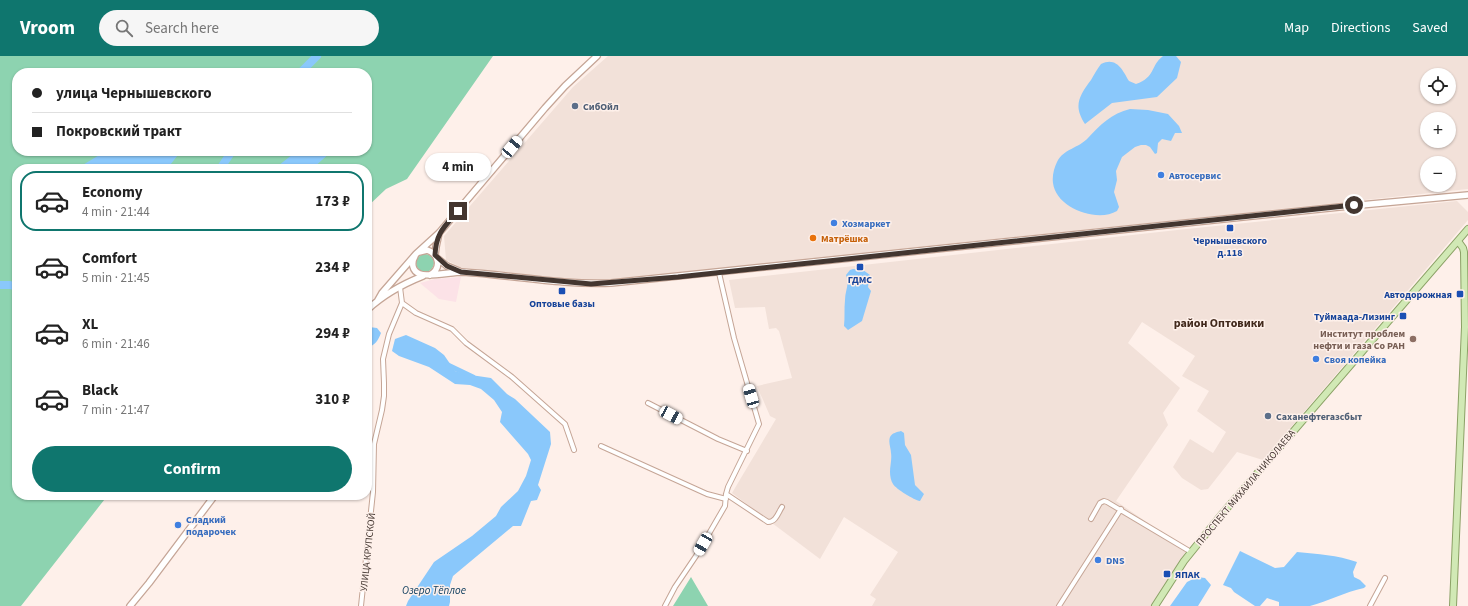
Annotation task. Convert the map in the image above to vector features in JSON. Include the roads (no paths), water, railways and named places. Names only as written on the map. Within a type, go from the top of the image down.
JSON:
[{"type":"main road","points":[[372,305],[416,254],[439,233],[545,108],[565,86],[597,56]]},
{"type":"main road","points":[[461,272],[447,266],[427,250],[416,254],[413,262],[414,268],[418,273],[426,275],[461,272],[591,284],[616,283],[1468,195]]},
{"type":"main road","name":"ПРОСПЕКТ МИХАИЛА НИКОЛАЕВА","points":[[1155,606],[1191,552],[1243,489],[1468,229]]},
{"type":"main road","points":[[378,300],[400,287],[437,269],[438,263],[436,248],[439,233]]},
{"type":"main road","points":[[1453,606],[1465,327],[1464,252],[1458,241]]},
{"type":"main road","points":[[130,606],[211,500]]},
{"type":"street","points":[[665,606],[675,587],[696,556],[725,506],[726,494],[759,424],[734,338],[719,273]]},
{"type":"street","points":[[400,287],[402,304],[452,329],[466,343],[512,377],[565,424],[574,450]]},
{"type":"street","name":"УЛИЦА КРУПСКОЙ","points":[[361,606],[373,492],[374,444],[384,396],[383,359],[389,334],[402,304]]},
{"type":"street","points":[[648,403],[718,439],[746,451]]},
{"type":"street","points":[[601,446],[707,494],[726,500]]},
{"type":"street","points":[[726,494],[768,522],[774,520],[782,508]]},
{"type":"street","points":[[1091,519],[1100,503],[1104,501],[1121,509],[1191,552]]},
{"type":"street","points":[[1060,606],[1121,509]]},
{"type":"street","points":[[1370,606],[1385,578]]},
{"type":"water","points":[[1163,56],[1176,56],[1181,62],[1177,78],[1157,97],[1112,103],[1085,124],[1079,112],[1079,101],[1083,91],[1101,64],[1107,62],[1115,63],[1122,69],[1129,81],[1136,84],[1150,75],[1156,64]]},
{"type":"water","points":[[1130,109],[1148,110],[1168,114],[1179,126],[1182,133],[1175,133],[1171,141],[1162,139],[1158,143],[1157,153],[1155,154],[1150,147],[1141,145],[1135,147],[1122,157],[1116,171],[1117,180],[1114,192],[1119,207],[1117,211],[1109,214],[1089,214],[1069,206],[1061,200],[1053,183],[1054,169],[1057,162],[1063,154],[1084,141],[1112,117]]},
{"type":"water","points":[[98,156],[177,156],[171,164],[84,164]]},
{"type":"water","points":[[291,156],[326,156],[318,164],[280,164]]},
{"type":"water","points":[[853,269],[863,270],[870,275],[868,287],[871,291],[862,321],[848,330],[844,326],[847,284],[846,275]]},
{"type":"water","points":[[372,327],[377,328],[381,333],[372,346]]},
{"type":"water","name":"Озеро Тёплое","points":[[406,335],[435,348],[444,355],[455,371],[464,374],[491,378],[550,432],[551,444],[538,485],[541,490],[537,500],[531,501],[521,526],[513,526],[453,576],[450,585],[449,606],[406,606],[434,562],[472,536],[496,516],[501,507],[518,491],[526,476],[531,460],[528,454],[500,422],[502,412],[494,400],[481,389],[470,385],[455,384],[429,367],[399,356],[392,351],[395,339]]},
{"type":"water","points":[[901,431],[904,433],[905,445],[911,455],[915,485],[924,494],[920,501],[901,491],[893,484],[891,480],[891,455],[889,439],[893,434]]},
{"type":"water","points":[[1240,551],[1275,568],[1284,567],[1297,552],[1327,555],[1350,560],[1357,562],[1353,572],[1354,577],[1366,586],[1364,588],[1310,606],[1279,606],[1279,602],[1267,598],[1260,606],[1255,606],[1234,592],[1231,588],[1223,585]]},
{"type":"water","points":[[1197,577],[1205,578],[1211,585],[1198,606],[1170,606],[1187,582]]},
{"type":"waterway","points":[[305,68],[317,56]]},
{"type":"waterway","points":[[223,164],[229,156]]},
{"type":"waterway","points":[[0,285],[12,286]]},
{"type":"waterway","points":[[448,365],[473,377]]},
{"type":"place","name":"СибОйл","points":[[575,106]]},
{"type":"place","name":"Автосервис","points":[[1161,175]]},
{"type":"place","name":"Хозмаркет","points":[[834,223]]},
{"type":"place","name":"Чернышевского д.118","points":[[1230,228]]},
{"type":"place","name":"Матрёшка","points":[[813,238]]},
{"type":"place","name":"ГДМС","points":[[860,267]]},
{"type":"place","name":"Оптовые базы","points":[[562,291]]},
{"type":"place","name":"Автодорожная","points":[[1460,294]]},
{"type":"place","name":"Туймаада-Лизинг","points":[[1403,316]]},
{"type":"place","name":"Институт проблем нефти и газа Со РАН","points":[[1413,339]]},
{"type":"place","name":"Своя копейка","points":[[1316,359]]},
{"type":"place","name":"Саханефтегазсбыт","points":[[1268,416]]},
{"type":"place","name":"Сладкий подарочек","points":[[178,525]]},
{"type":"place","name":"DNS","points":[[1098,560]]},
{"type":"place","name":"ЯПАК","points":[[1167,574]]},
{"type":"district","name":"район Оптовики","points":[[1219,323]]}]
